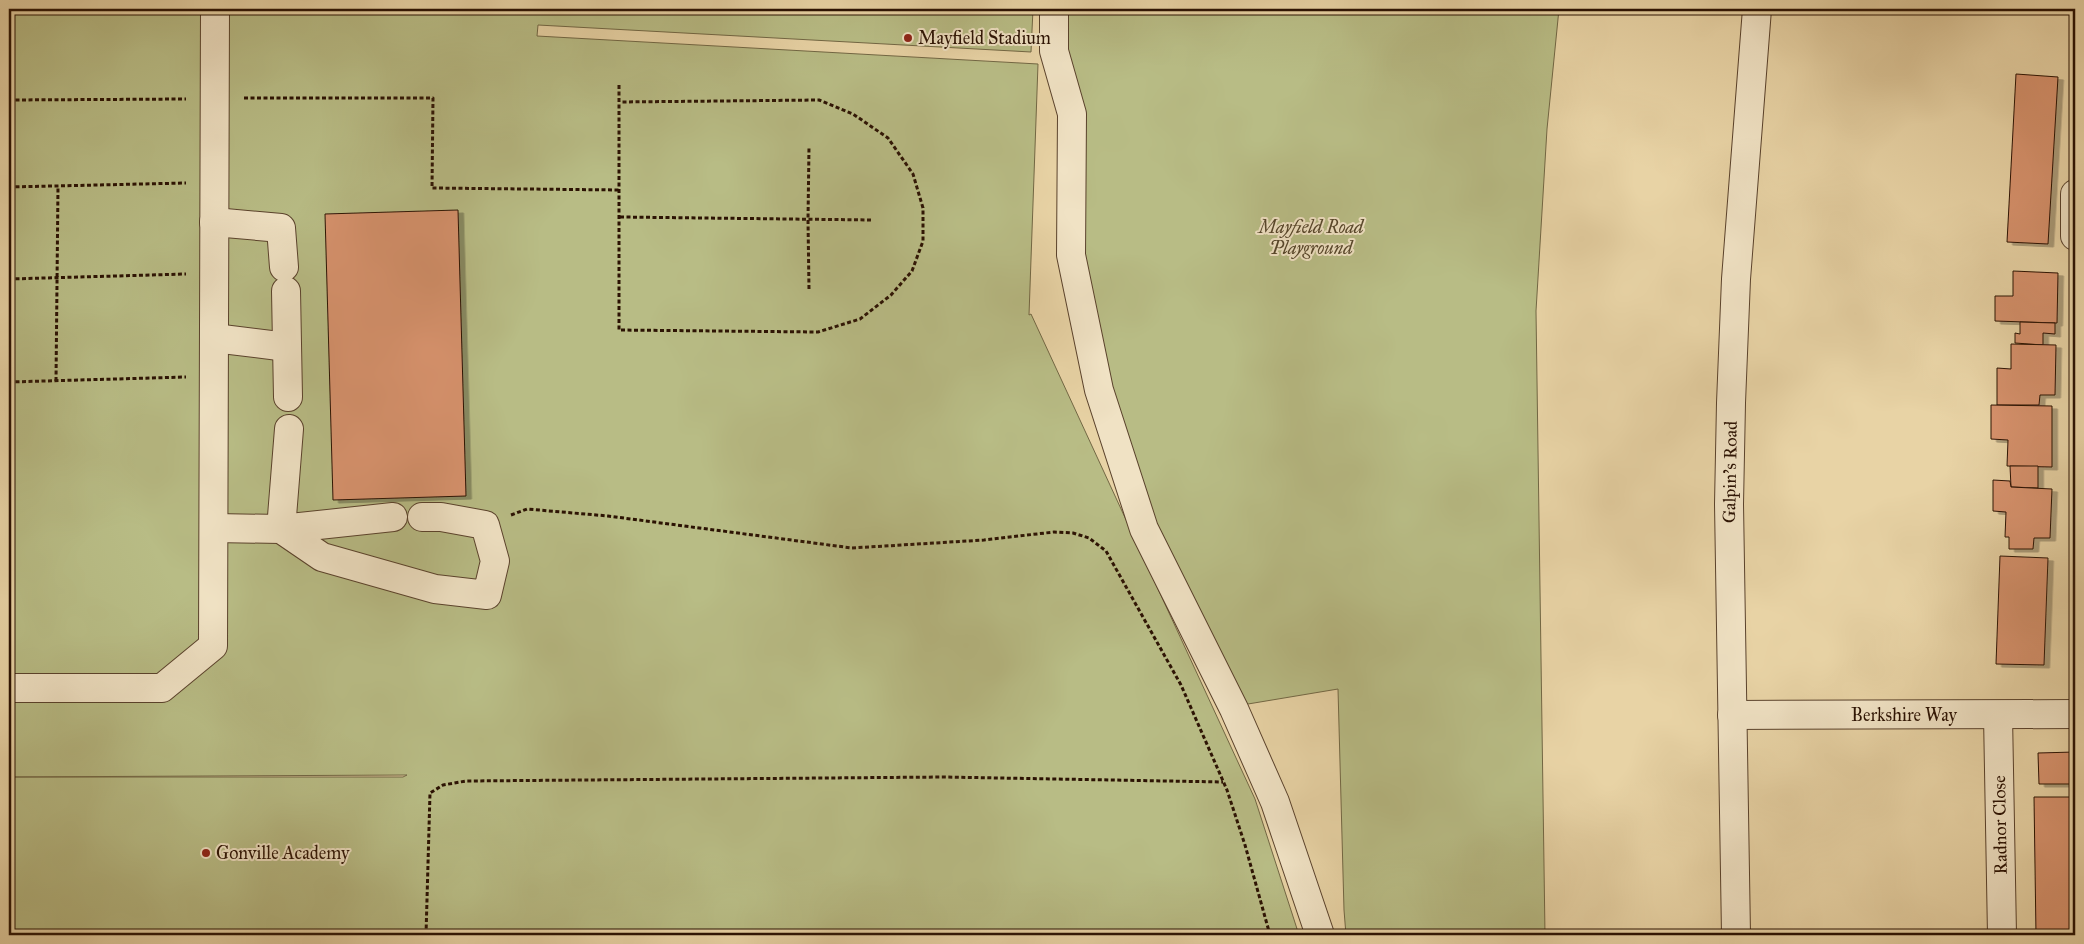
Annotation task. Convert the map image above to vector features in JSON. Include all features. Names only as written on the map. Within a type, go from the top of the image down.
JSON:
[{"type":"street","points":[[9,688],[162,688],[213,646],[215,9]]},
{"type":"street","points":[[1054,9],[1054,51],[1072,114],[1071,255],[1099,390],[1144,529],[1234,710],[1271,794],[1320,935]]},
{"type":"street","name":"Galpin's Road","points":[[1736,935],[1729,504],[1731,403],[1736,279],[1757,9]]},
{"type":"street","points":[[2075,194],[2075,236]]},
{"type":"street","points":[[214,222],[282,228],[288,397]]},
{"type":"street","points":[[214,338],[287,347]]},
{"type":"street","points":[[281,529],[289,429]]},
{"type":"street","points":[[214,528],[281,529],[393,517]]},
{"type":"street","points":[[281,529],[322,558],[436,589],[487,595],[494,561],[485,525],[441,517],[422,518]]},
{"type":"street","name":"Berkshire Way","points":[[1732,715],[2075,714]]},
{"type":"street","name":"Radnor Close","points":[[1998,715],[2002,935]]},
{"type":"path","points":[[620,85],[619,330],[818,332],[860,319],[890,295],[912,272],[923,241],[923,208],[913,174],[888,138],[853,114],[819,100],[620,102]]},
{"type":"path","points":[[9,100],[433,98],[432,188],[620,190]]},
{"type":"path","points":[[809,147],[809,288]]},
{"type":"path","points":[[9,187],[214,182]]},
{"type":"path","points":[[56,381],[58,186]]},
{"type":"path","points":[[620,217],[873,220]]},
{"type":"path","points":[[9,279],[214,274]]},
{"type":"path","points":[[9,382],[214,376]]},
{"type":"path","points":[[485,525],[527,509],[608,516],[852,548],[984,540],[1054,532],[1072,533],[1089,538],[1106,551],[1181,686],[1223,782],[1245,845],[1270,935]]},
{"type":"path","points":[[426,935],[430,793],[443,785],[466,781],[944,777],[1223,782]]},
{"type":"green space","points":[[9,9],[1033,9],[1031,52],[538,25],[537,36],[1038,64],[1029,315],[1031,314],[1255,799],[1299,935],[9,935],[9,777]],"holes":[[[407,775],[403,777],[9,777]]]},
{"type":"green space","name":"Mayfield Road Playground","points":[[1068,9],[1559,9],[1547,129],[1536,311],[1545,935],[1346,935],[1338,689],[1242,705],[1153,525],[1108,389],[1080,254],[1065,49]]},
{"type":"building","points":[[2016,74],[2058,77],[2048,244],[2007,242]]},
{"type":"building","points":[[458,210],[466,496],[333,500],[325,214]]},
{"type":"building","points":[[2013,271],[2058,273],[2057,323],[1995,321],[1995,296],[2013,296]]},
{"type":"building","points":[[2020,322],[2055,323],[2055,334],[2043,333],[2043,345],[2015,343],[2015,333],[2020,334]]},
{"type":"building","points":[[2011,344],[2056,345],[2055,395],[2040,395],[2039,405],[1997,405],[1997,368],[2011,369]]},
{"type":"building","points":[[1991,405],[2052,406],[2052,467],[2007,466],[2008,440],[1991,439]]},
{"type":"building","points":[[2010,466],[2038,466],[2038,488],[2011,487]]},
{"type":"building","points":[[1993,480],[2010,481],[2011,487],[2052,489],[2050,538],[2034,538],[2033,549],[2009,549],[2009,537],[2005,537],[2006,512],[1993,511]]},
{"type":"building","points":[[2000,556],[2048,558],[2044,665],[1996,664]]},
{"type":"building","points":[[2075,752],[2075,784],[2039,784],[2038,753]]},
{"type":"building","points":[[2034,797],[2075,797],[2075,935],[2036,935]]},
{"type":"place","name":"Mayfield Stadium","points":[[908,38]]},
{"type":"place","name":"Gonville Academy","points":[[206,853]]}]
